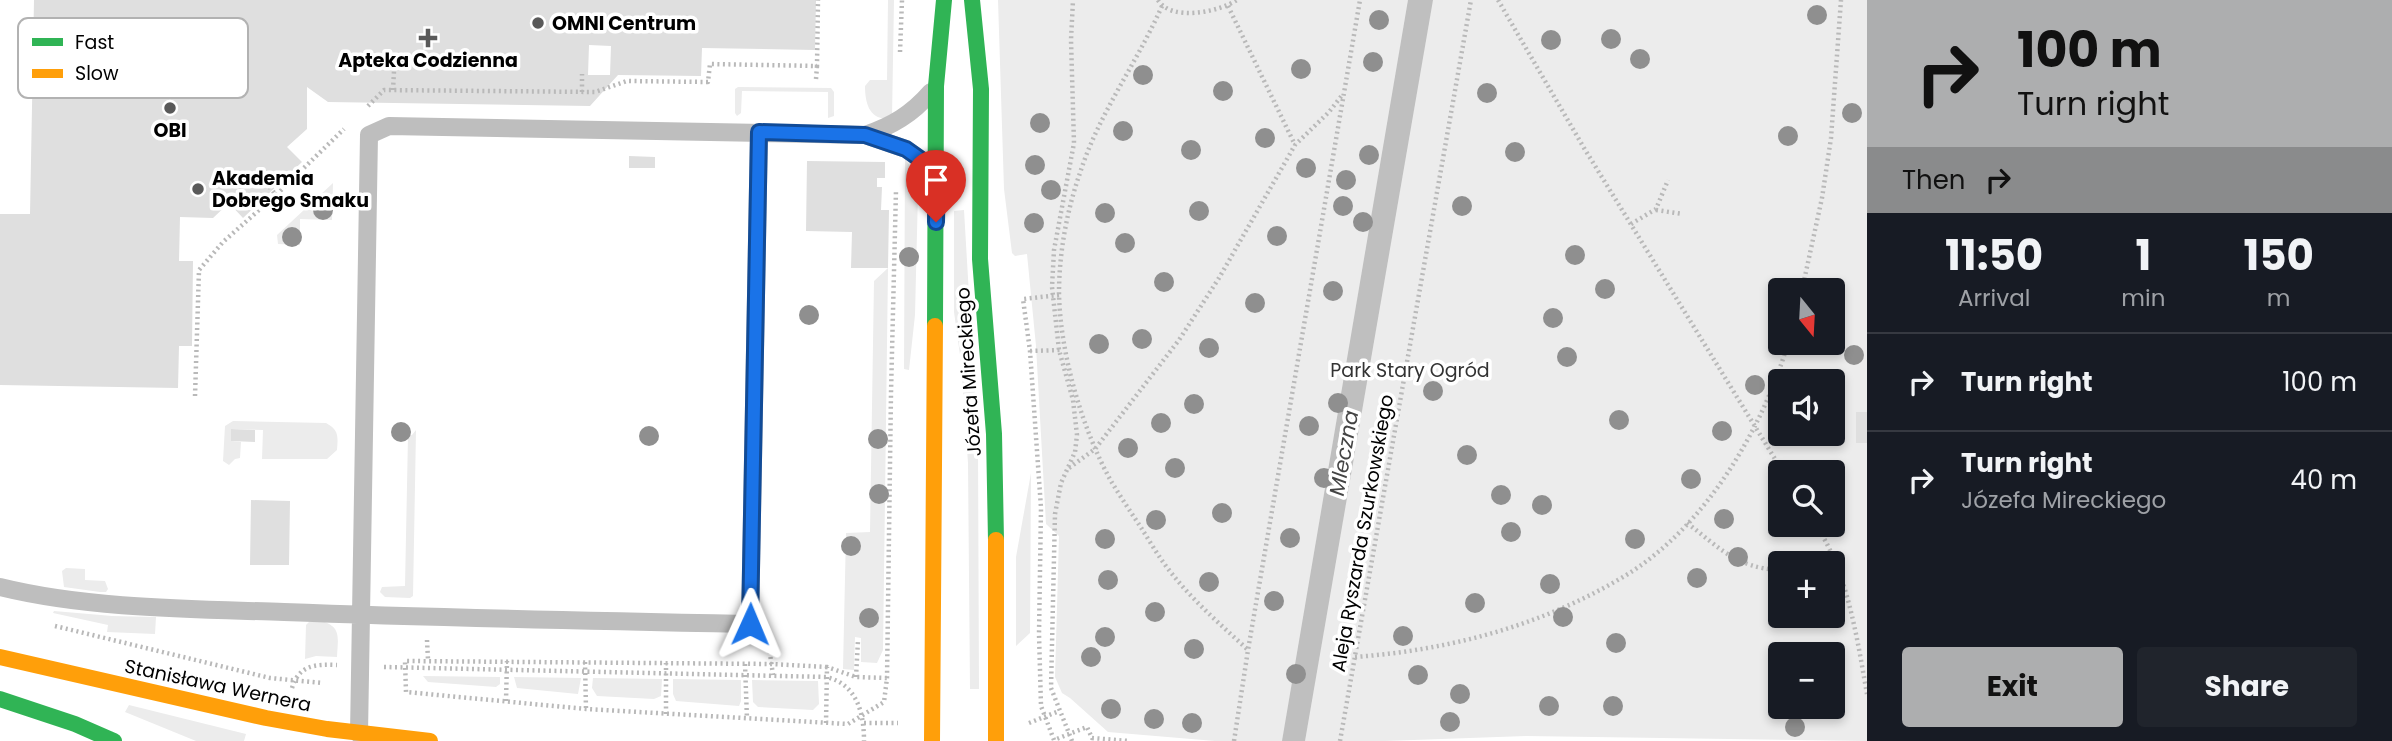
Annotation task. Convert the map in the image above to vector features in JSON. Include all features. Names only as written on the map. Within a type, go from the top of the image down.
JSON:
[{"type":"main road","name":"Józefa Mireckiego","points":[[932,741],[936,86],[944,0]]},
{"type":"main road","name":"Józefa Mireckiego","points":[[972,0],[981,89],[980,259],[996,486],[996,741]]},
{"type":"main road","name":"Stanisława Wernera","points":[[0,657],[181,701],[359,739],[430,741]]},
{"type":"main road","points":[[0,699],[75,724],[114,741]]},
{"type":"lane","points":[[865,135],[888,127],[908,115],[936,86]]},
{"type":"lane","points":[[359,739],[369,135],[388,126],[865,135],[918,156],[937,171]]},
{"type":"lane","points":[[0,587],[26,594],[123,604],[360,615],[750,624],[759,132]]},
{"type":"lane","points":[[75,724],[83,741]]},
{"type":"path","points":[[816,79],[818,0]]},
{"type":"path","points":[[900,54],[902,0]]},
{"type":"path","points":[[1072,741],[1051,688],[1053,530],[1059,494],[1075,452],[1077,435],[1053,295],[1054,250],[1073,143],[1073,0]]},
{"type":"path","points":[[1158,0],[1162,6],[1172,10],[1194,13],[1228,6],[1237,0]]},
{"type":"path","points":[[1234,741],[1360,0]]},
{"type":"path","name":"Aleja Ryszarda Szurkowskiego","points":[[1340,741],[1471,0]]},
{"type":"path","points":[[1498,0],[1584,148],[1775,460]]},
{"type":"path","points":[[1805,278],[1822,198],[1831,138],[1841,0]]},
{"type":"path","points":[[1162,6],[1106,108],[1080,172],[1064,240],[1059,295],[1062,350],[1095,449],[1111,481],[1168,569],[1208,614],[1248,650]]},
{"type":"path","points":[[1228,6],[1294,145]]},
{"type":"path","points":[[708,82],[710,64],[817,66]]},
{"type":"path","points":[[393,90],[394,71]]},
{"type":"path","points":[[582,74],[582,92]]},
{"type":"path","points":[[1068,469],[1095,449],[1186,330],[1219,278],[1294,145],[1329,112],[1343,93]]},
{"type":"path","points":[[887,678],[856,677],[827,667],[745,664],[405,661],[406,692],[586,709],[848,724],[884,702],[887,678],[897,146]]},
{"type":"path","points":[[1631,224],[1656,209],[1668,180]]},
{"type":"path","points":[[195,396],[200,270],[223,242],[276,195]]},
{"type":"path","points":[[1656,209],[1683,214]]},
{"type":"path","points":[[1059,295],[1023,299],[1030,351],[1041,508],[1041,706],[1054,740],[1087,727],[1092,738],[1129,741]]},
{"type":"path","points":[[1030,351],[1062,350]]},
{"type":"path","points":[[1355,657],[1399,654],[1444,646],[1535,619],[1624,577],[1654,555],[1687,523],[1727,475],[1754,428],[1784,355]]},
{"type":"path","points":[[1687,523],[1733,559],[1759,569],[1768,569]]},
{"type":"path","points":[[1845,595],[1867,694]]},
{"type":"path","points":[[53,626],[270,678],[323,683]]},
{"type":"path","points":[[856,677],[858,640]]},
{"type":"path","points":[[506,701],[507,661]]},
{"type":"path","points":[[585,662],[586,709]]},
{"type":"path","points":[[666,663],[666,714]]},
{"type":"path","points":[[295,680],[300,672],[318,664],[406,669],[826,677],[842,683],[853,695],[863,714],[864,741]]},
{"type":"path","points":[[745,664],[747,719]]},
{"type":"path","points":[[825,723],[827,667]]},
{"type":"green space","points":[[888,0],[894,0],[892,118],[885,119],[870,110],[865,86],[870,80],[887,80]]},
{"type":"green space","name":"Park Stary Ogród","points":[[998,0],[1867,0],[1867,741],[1526,736],[1385,741],[1215,741],[1108,732],[1062,693],[1055,677],[1059,536],[1046,524],[1036,346],[1027,254],[1015,256],[1012,253],[1004,189]]},
{"type":"green space","points":[[831,88],[834,92],[834,116],[828,118],[828,92],[742,91],[741,113],[737,116],[735,89]]},
{"type":"green space","points":[[905,159],[914,171],[918,192],[915,315],[909,370],[904,369]]},
{"type":"green space","points":[[333,183],[332,220],[300,219],[300,245],[278,244],[277,235]]},
{"type":"green space","points":[[964,210],[978,448],[979,689],[970,689],[968,463],[961,362],[954,312],[954,211]]},
{"type":"green space","points":[[888,268],[883,650],[877,663],[861,662],[861,638],[855,637],[854,670],[843,669],[846,533],[870,532],[874,281]]},
{"type":"green space","points":[[233,421],[326,423],[337,434],[337,450],[327,459],[262,459],[263,430],[232,429],[231,441],[241,442],[240,458],[229,465],[223,461],[225,426]]},
{"type":"green space","points":[[416,430],[413,596],[385,597],[380,592],[382,587],[405,586],[408,436]]},
{"type":"green space","points":[[1031,473],[1030,633],[1016,646],[1016,557]]},
{"type":"green space","points":[[66,568],[85,569],[85,580],[105,581],[108,589],[106,592],[100,592],[64,587],[62,571]]},
{"type":"green space","points":[[53,613],[156,617],[155,634],[107,632],[108,625]]},
{"type":"green space","points":[[318,620],[335,629],[338,638],[337,657],[316,656],[305,659],[306,625]]},
{"type":"green space","points":[[423,676],[500,677],[500,684],[496,687],[428,682]]},
{"type":"green space","points":[[514,677],[581,678],[578,694],[517,688]]},
{"type":"green space","points":[[593,678],[662,679],[661,696],[654,699],[597,696],[592,688]]},
{"type":"green space","points":[[673,679],[741,680],[741,701],[739,706],[676,701]]},
{"type":"green space","points":[[752,680],[818,681],[819,704],[813,710],[758,707],[753,702]]},
{"type":"green space","points":[[129,705],[246,734],[244,741],[196,741],[125,712]]},
{"type":"water","name":"Mleczna","points":[[1408,0],[1433,0],[1305,741],[1282,741]]},
{"type":"building","points":[[34,0],[816,0],[815,50],[702,48],[701,76],[618,75],[590,106],[328,102],[307,87],[307,129],[287,147],[302,162],[243,218],[229,203],[213,218],[180,217],[179,261],[193,261],[192,346],[179,346],[178,388],[0,385],[0,214],[30,214],[32,98],[248,98],[248,18],[34,18]],"holes":[[[589,45],[611,46],[610,75],[588,75]]]},
{"type":"building","points":[[629,156],[655,157],[655,168],[629,168]]},
{"type":"building","points":[[807,161],[885,162],[885,178],[877,178],[877,187],[882,187],[881,210],[889,210],[888,268],[851,268],[852,232],[806,231]]},
{"type":"building","points":[[1856,412],[1867,412],[1867,443],[1856,443]]},
{"type":"building","points":[[231,429],[255,430],[255,442],[231,441]]},
{"type":"building","points":[[251,500],[290,501],[289,565],[250,565]]},
{"type":"traffic: fast","points":[[935,326],[936,86],[944,0]]},
{"type":"traffic: fast","points":[[972,0],[981,89],[980,259],[994,434],[996,540]]},
{"type":"traffic: fast","points":[[0,699],[75,724],[114,741]]},
{"type":"traffic: slow","points":[[932,741],[935,326]]},
{"type":"traffic: slow","points":[[996,540],[996,741]]},
{"type":"traffic: slow","points":[[0,657],[266,718],[327,729],[430,741]]},
{"type":"place","name":"OMNI Centrum","points":[[538,23]]},
{"type":"place","name":"Apteka Codzienna","points":[[428,38]]},
{"type":"place","name":"OBI","points":[[170,108]]},
{"type":"place","name":"Akademia Dobrego Smaku","points":[[198,189]]},
{"type":"route","points":[[750,624],[759,132],[865,135],[906,149],[937,171],[936,222]]}]
